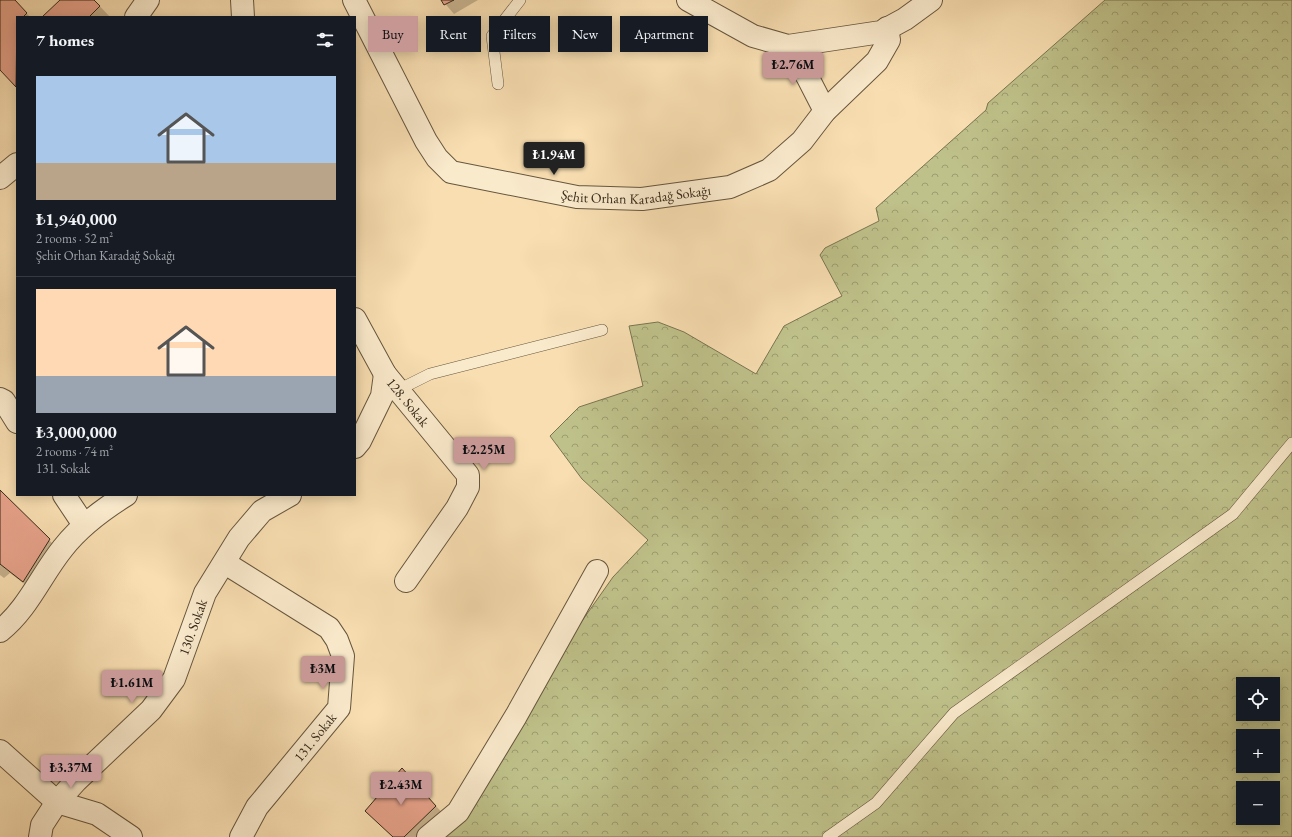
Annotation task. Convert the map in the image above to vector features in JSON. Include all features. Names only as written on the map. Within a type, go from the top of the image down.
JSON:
[{"type":"street","points":[[137,16],[148,0]]},
{"type":"street","points":[[242,0],[243,16]]},
{"type":"street","name":"Şehit Orhan Karadağ Sokağı","points":[[354,0],[426,141],[436,158],[451,172],[577,198],[642,198],[730,187],[769,170],[802,141],[825,111],[876,61],[889,40],[887,28]]},
{"type":"street","points":[[688,0],[753,36],[788,46],[882,32],[931,0]]},
{"type":"street","points":[[788,46],[807,76],[825,111]]},
{"type":"street","points":[[0,178],[16,165]]},
{"type":"street","name":"128. Sokak","points":[[357,331],[391,382],[468,476],[468,487],[457,508],[406,581]]},
{"type":"street","points":[[356,446],[391,382]]},
{"type":"street","points":[[7,399],[16,420]]},
{"type":"street","points":[[65,496],[84,525]]},
{"type":"street","points":[[0,631],[8,625],[37,587],[62,548],[84,525],[125,496]]},
{"type":"street","name":"130. Sokak","points":[[40,837],[42,825],[57,802],[76,781],[151,710],[174,679],[205,593],[225,563],[239,538],[262,511],[288,496]]},
{"type":"street","name":"131. Sokak","points":[[225,563],[329,628],[337,640],[343,656],[338,708],[257,807],[241,837]]},
{"type":"street","points":[[428,837],[458,812],[516,716],[597,571]]},
{"type":"street","points":[[0,751],[57,802],[97,814],[131,837]]},
{"type":"lane","points":[[498,84],[492,36],[520,0]]},
{"type":"lane","points":[[391,382],[430,374],[602,330]]},
{"type":"lane","points":[[828,837],[876,803],[954,713],[1234,514],[1292,443]]},
{"type":"green space","points":[[1105,0],[1292,0],[1292,837],[444,837],[577,628],[613,577],[648,540],[582,479],[550,436],[579,407],[643,386],[629,326],[658,322],[684,332],[756,374],[784,326],[842,296],[820,255],[825,248],[879,221],[876,208],[986,110],[988,103]]},
{"type":"building","points":[[0,0],[15,0],[27,13],[24,16],[16,16],[16,87],[0,70]]},
{"type":"building","points":[[60,0],[94,0],[100,6],[90,16],[43,16]]},
{"type":"building","points":[[441,0],[454,0],[444,5]]},
{"type":"building","points":[[0,490],[50,539],[23,582],[0,564]]},
{"type":"building","points":[[402,768],[436,806],[404,837],[393,837],[365,811]]}]
